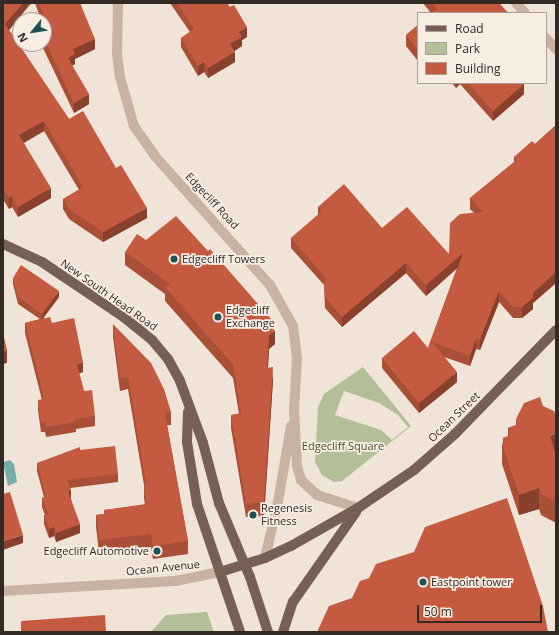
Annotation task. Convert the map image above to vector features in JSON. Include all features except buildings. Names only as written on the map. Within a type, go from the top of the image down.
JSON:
[{"type":"main road","name":"New South Head Road","points":[[3,244],[42,262],[144,332],[168,359],[180,381],[188,409],[203,443],[219,503],[245,565],[268,632]]},
{"type":"main road","name":"Ocean Street","points":[[358,508],[418,467],[455,434],[556,330]]},
{"type":"main road","name":"New South Head Road","points":[[188,409],[187,442],[197,504],[240,632]]},
{"type":"main road","name":"Ocean Avenue","points":[[220,572],[265,558],[358,508]]},
{"type":"main road","points":[[284,632],[293,602],[358,508]]},
{"type":"street","name":"Edgecliff Road","points":[[118,3],[117,54],[120,77],[134,126],[154,156],[246,257],[279,300],[293,326],[296,343],[294,411],[297,466],[304,486],[317,495],[358,508]]},
{"type":"street","points":[[516,3],[523,12]]},
{"type":"street","points":[[547,39],[556,49]]},
{"type":"street","name":"Edgecliff Road","points":[[265,558],[278,502],[294,411]]},
{"type":"street","name":"Ocean Avenue","points":[[3,591],[175,581],[220,572]]},
{"type":"green space","name":"Edgecliff Square","points":[[363,367],[411,426],[342,481],[334,482],[322,475],[315,462],[318,407],[324,394]],"holes":[[[344,391],[379,403],[398,415],[408,427],[392,440],[381,430],[335,415]]]},
{"type":"green space","points":[[207,612],[214,632],[151,632],[166,615]]},
{"type":"water","points":[[10,460],[14,464],[17,482],[8,486],[3,462]]},
{"type":"place","name":"Edgecliff Towers","points":[[174,259]]},
{"type":"place","name":"Edgecliff Exchange","points":[[218,317]]},
{"type":"place","name":"Regenesis Fitness","points":[[253,515]]},
{"type":"place","name":"Edgecliff Automotive","points":[[157,551]]},
{"type":"place","name":"Eastpoint tower","points":[[423,582]]}]
